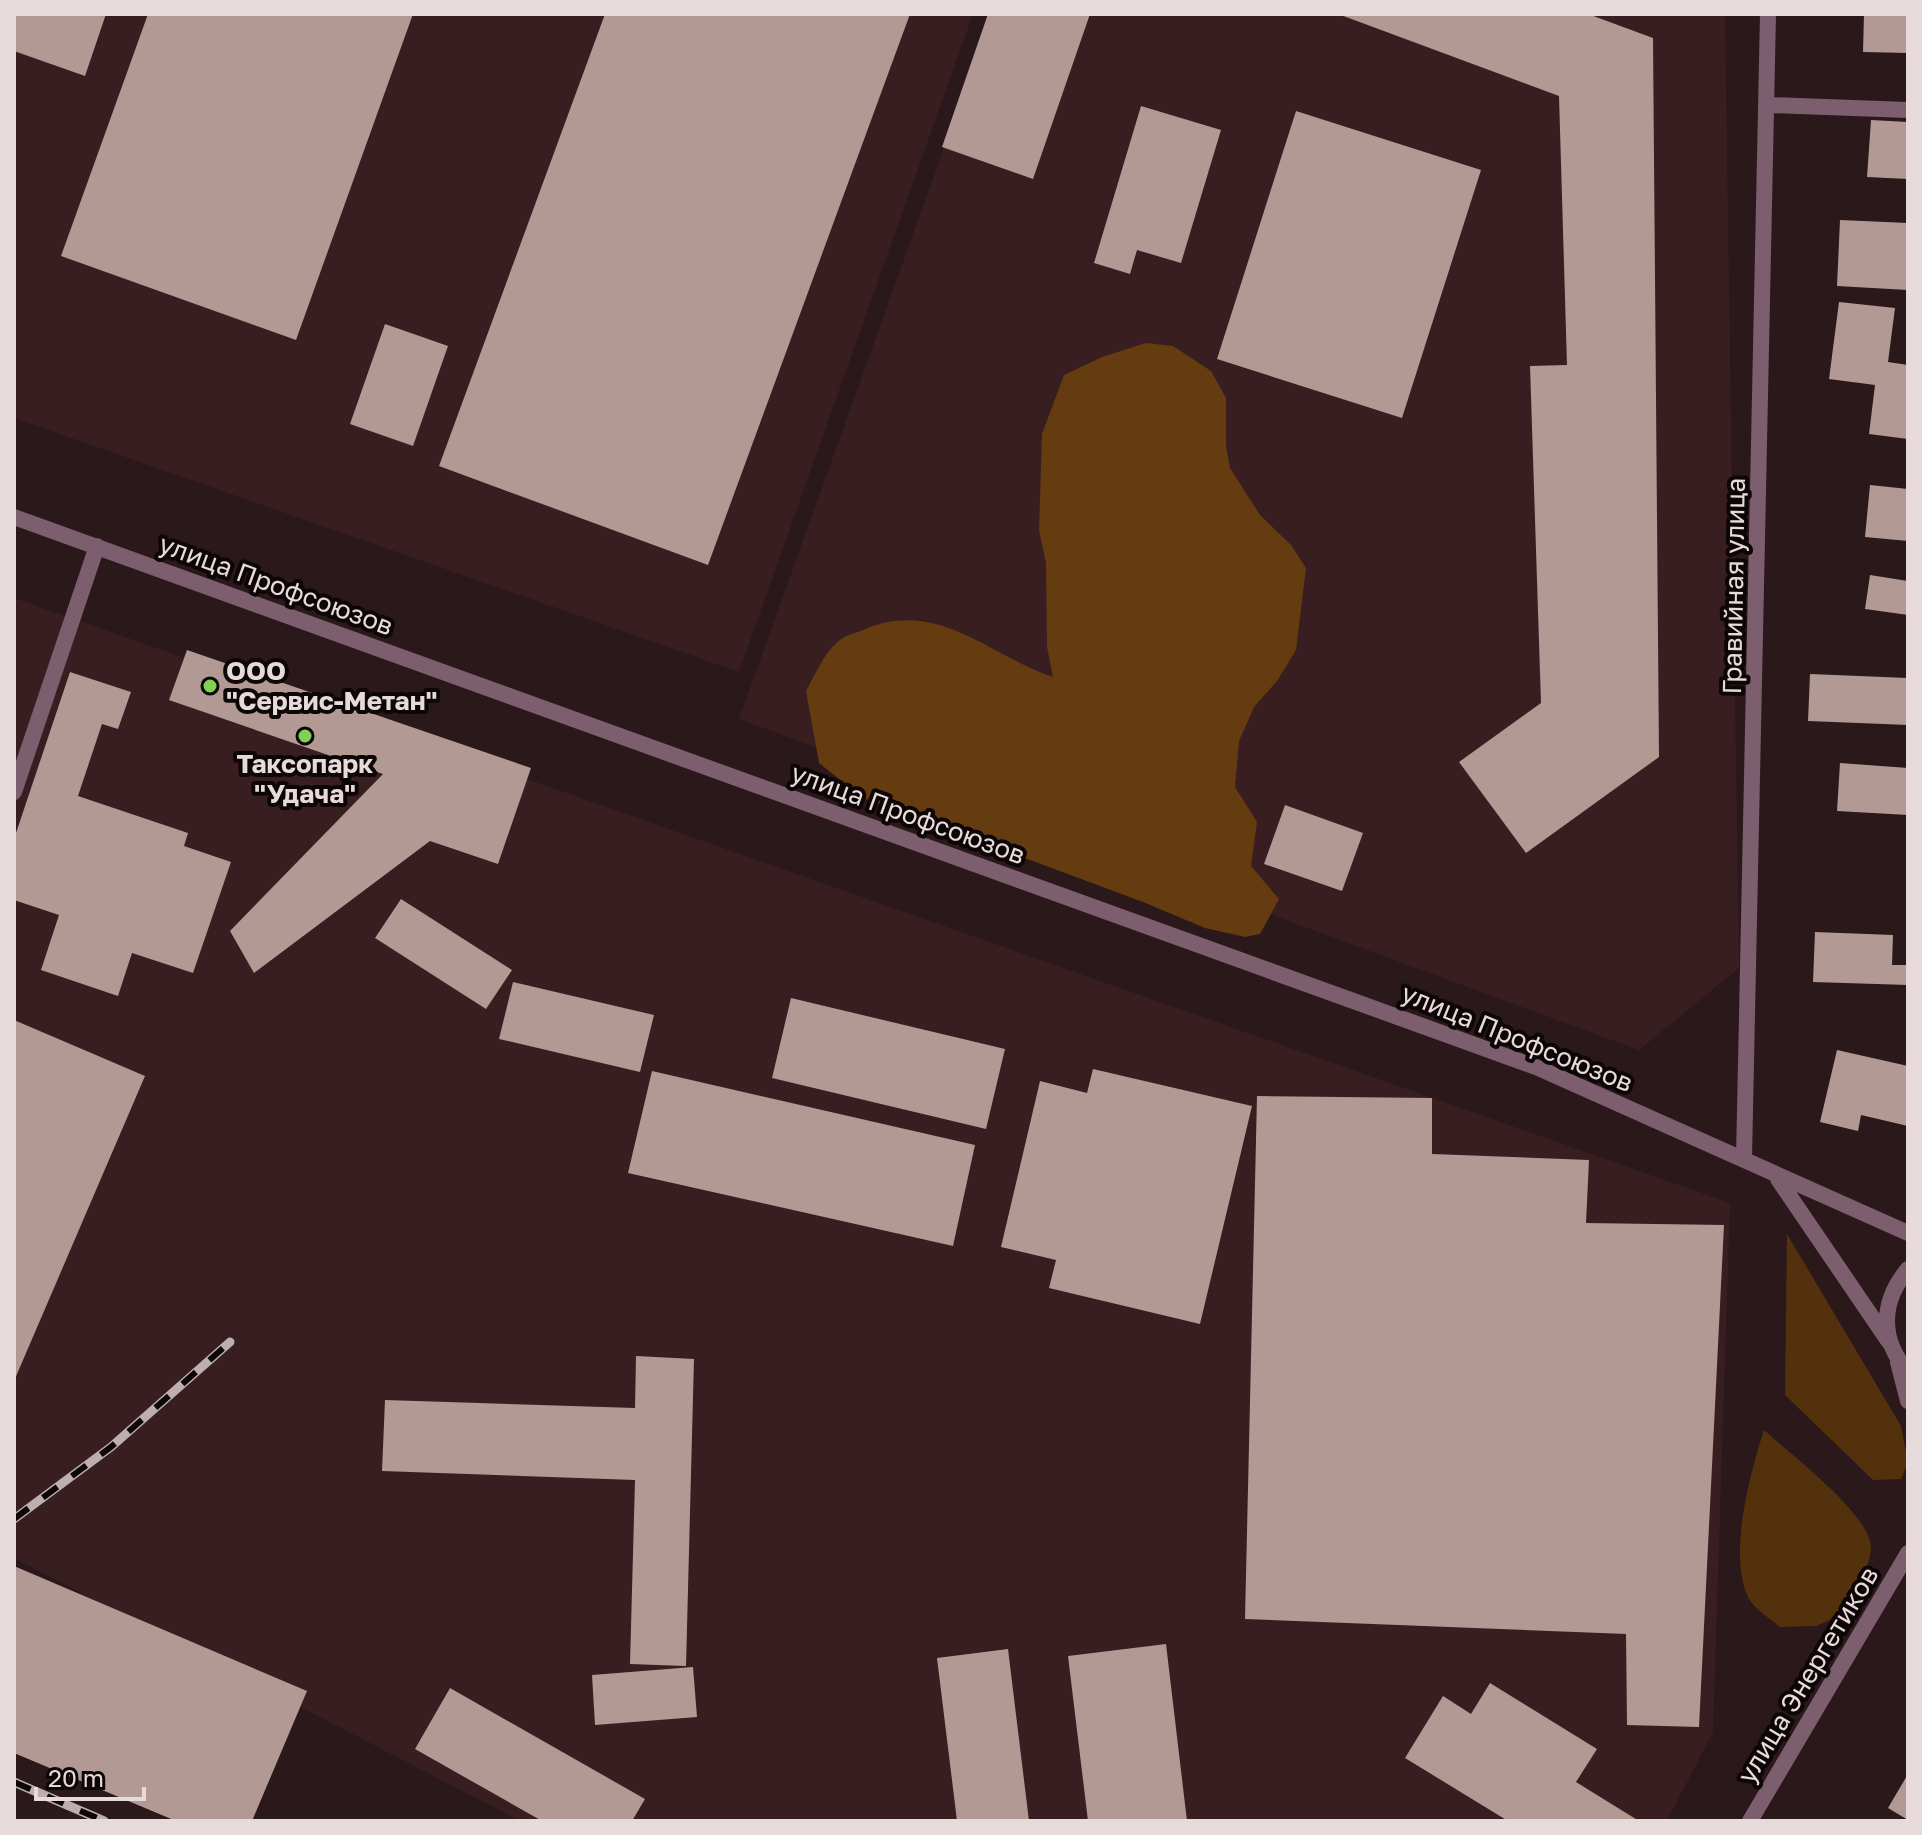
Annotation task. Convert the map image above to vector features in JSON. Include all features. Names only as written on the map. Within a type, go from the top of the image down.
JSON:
[{"type":"street","name":"Гравийная улица","points":[[1744,1158],[1768,14]]},
{"type":"street","points":[[1768,105],[1908,110]]},
{"type":"street","name":"улица Профсоюзов","points":[[14,517],[1536,1067],[1744,1158],[1777,1178],[1908,1233]]},
{"type":"street","points":[[14,792],[97,546]]},
{"type":"street","name":"улица Профсоюзов","points":[[1777,1178],[1903,1366]]},
{"type":"street","points":[[1889,1342],[1885,1322],[1888,1301],[1908,1269]]},
{"type":"street","points":[[1903,1366],[1908,1401]]},
{"type":"street","name":"улица Энергетиков","points":[[1750,1821],[1908,1553]]},
{"type":"shaded area","points":[[14,14],[973,14],[739,672],[14,418]]},
{"type":"shaded area","points":[[992,14],[1725,14],[1739,968],[1639,1050],[739,719]]},
{"type":"shaded area","points":[[1146,343],[1173,346],[1211,371],[1226,398],[1226,446],[1230,468],[1260,515],[1291,545],[1306,568],[1296,650],[1277,681],[1254,707],[1239,741],[1235,787],[1257,822],[1251,866],[1279,899],[1260,934],[1245,937],[1205,928],[863,798],[819,763],[806,691],[825,657],[840,640],[890,622],[914,621],[938,625],[1053,677],[1047,647],[1046,563],[1039,530],[1042,434],[1064,375],[1102,357]]},
{"type":"shaded area","points":[[14,598],[1730,1203],[1713,1732],[1667,1821],[520,1821],[14,1558]]},
{"type":"shaded area","points":[[1787,1234],[1901,1426],[1908,1462],[1901,1479],[1873,1480],[1785,1395]]},
{"type":"shaded area","points":[[1764,1430],[1845,1503],[1868,1535],[1871,1549],[1868,1565],[1846,1613],[1816,1626],[1780,1627],[1750,1601],[1742,1579],[1743,1514]]},
{"type":"building","points":[[14,14],[106,14],[85,76],[14,51]]},
{"type":"building","points":[[148,14],[413,14],[296,340],[61,256]]},
{"type":"building","points":[[605,14],[910,14],[708,565],[439,466]]},
{"type":"building","points":[[988,14],[1090,14],[1033,179],[942,147]]},
{"type":"building","points":[[1338,14],[1588,14],[1653,38],[1659,757],[1526,853],[1459,762],[1541,703],[1530,366],[1567,365],[1559,96]]},
{"type":"building","points":[[1864,14],[1908,14],[1908,53],[1863,52]]},
{"type":"building","points":[[1141,106],[1221,130],[1181,263],[1137,250],[1130,274],[1094,263]]},
{"type":"building","points":[[1296,111],[1481,170],[1402,418],[1217,359]]},
{"type":"building","points":[[1871,120],[1908,122],[1908,179],[1867,177]]},
{"type":"building","points":[[1840,220],[1908,223],[1908,290],[1837,286]]},
{"type":"building","points":[[1839,302],[1895,308],[1888,362],[1908,365],[1908,439],[1869,434],[1875,385],[1829,379]]},
{"type":"building","points":[[385,324],[448,346],[413,446],[350,424]]},
{"type":"building","points":[[1870,485],[1908,489],[1908,541],[1865,537]]},
{"type":"building","points":[[1870,575],[1908,581],[1908,615],[1865,609]]},
{"type":"building","points":[[187,650],[531,768],[498,864],[430,841],[254,973],[230,931],[383,774],[169,700]]},
{"type":"building","points":[[70,672],[131,692],[118,729],[102,724],[78,796],[188,833],[184,846],[231,862],[193,973],[132,953],[118,996],[41,970],[59,915],[14,900],[14,839]]},
{"type":"building","points":[[1810,674],[1908,678],[1908,725],[1808,721]]},
{"type":"building","points":[[1840,763],[1908,768],[1908,815],[1837,811]]},
{"type":"building","points":[[1285,805],[1363,833],[1342,891],[1264,864]]},
{"type":"building","points":[[401,899],[512,970],[486,1009],[375,938]]},
{"type":"building","points":[[1815,932],[1893,935],[1892,965],[1908,965],[1908,985],[1813,982]]},
{"type":"building","points":[[513,982],[654,1015],[640,1072],[499,1039]]},
{"type":"building","points":[[791,998],[1005,1049],[986,1129],[772,1078]]},
{"type":"building","points":[[14,1020],[145,1076],[14,1381]]},
{"type":"building","points":[[1837,1050],[1908,1066],[1908,1126],[1861,1115],[1858,1131],[1820,1122]]},
{"type":"building","points":[[1093,1069],[1252,1106],[1200,1324],[1049,1288],[1056,1260],[1001,1247],[1040,1081],[1087,1093]]},
{"type":"building","points":[[652,1071],[975,1145],[953,1246],[628,1173]]},
{"type":"building","points":[[1257,1096],[1432,1098],[1432,1154],[1589,1160],[1586,1223],[1724,1225],[1699,1727],[1627,1725],[1626,1634],[1245,1619]]},
{"type":"building","points":[[636,1356],[694,1359],[686,1666],[630,1664],[635,1480],[382,1471],[385,1400],[635,1408]]},
{"type":"building","points":[[14,1566],[307,1691],[252,1821],[176,1821],[14,1753]]},
{"type":"building","points":[[1166,1644],[1187,1821],[1088,1821],[1068,1656]]},
{"type":"building","points":[[1008,1649],[1029,1821],[957,1821],[937,1658]]},
{"type":"building","points":[[693,1667],[697,1717],[595,1725],[592,1675]]},
{"type":"building","points":[[1490,1683],[1597,1749],[1576,1782],[1639,1821],[1508,1821],[1405,1758],[1443,1696],[1471,1714]]},
{"type":"building","points":[[450,1688],[645,1799],[632,1821],[542,1821],[415,1749]]},
{"type":"building","points":[[1908,1774],[1908,1820],[1888,1808]]},
{"type":"railway","points":[[14,1519],[111,1447],[230,1342]]},
{"type":"railway","points":[[14,1782],[104,1821]]},
{"type":"place","name":"ООО \"Сервис-Метан\"","points":[[210,686]]},
{"type":"place","name":"Таксопарк \"Удача\"","points":[[305,736]]}]
